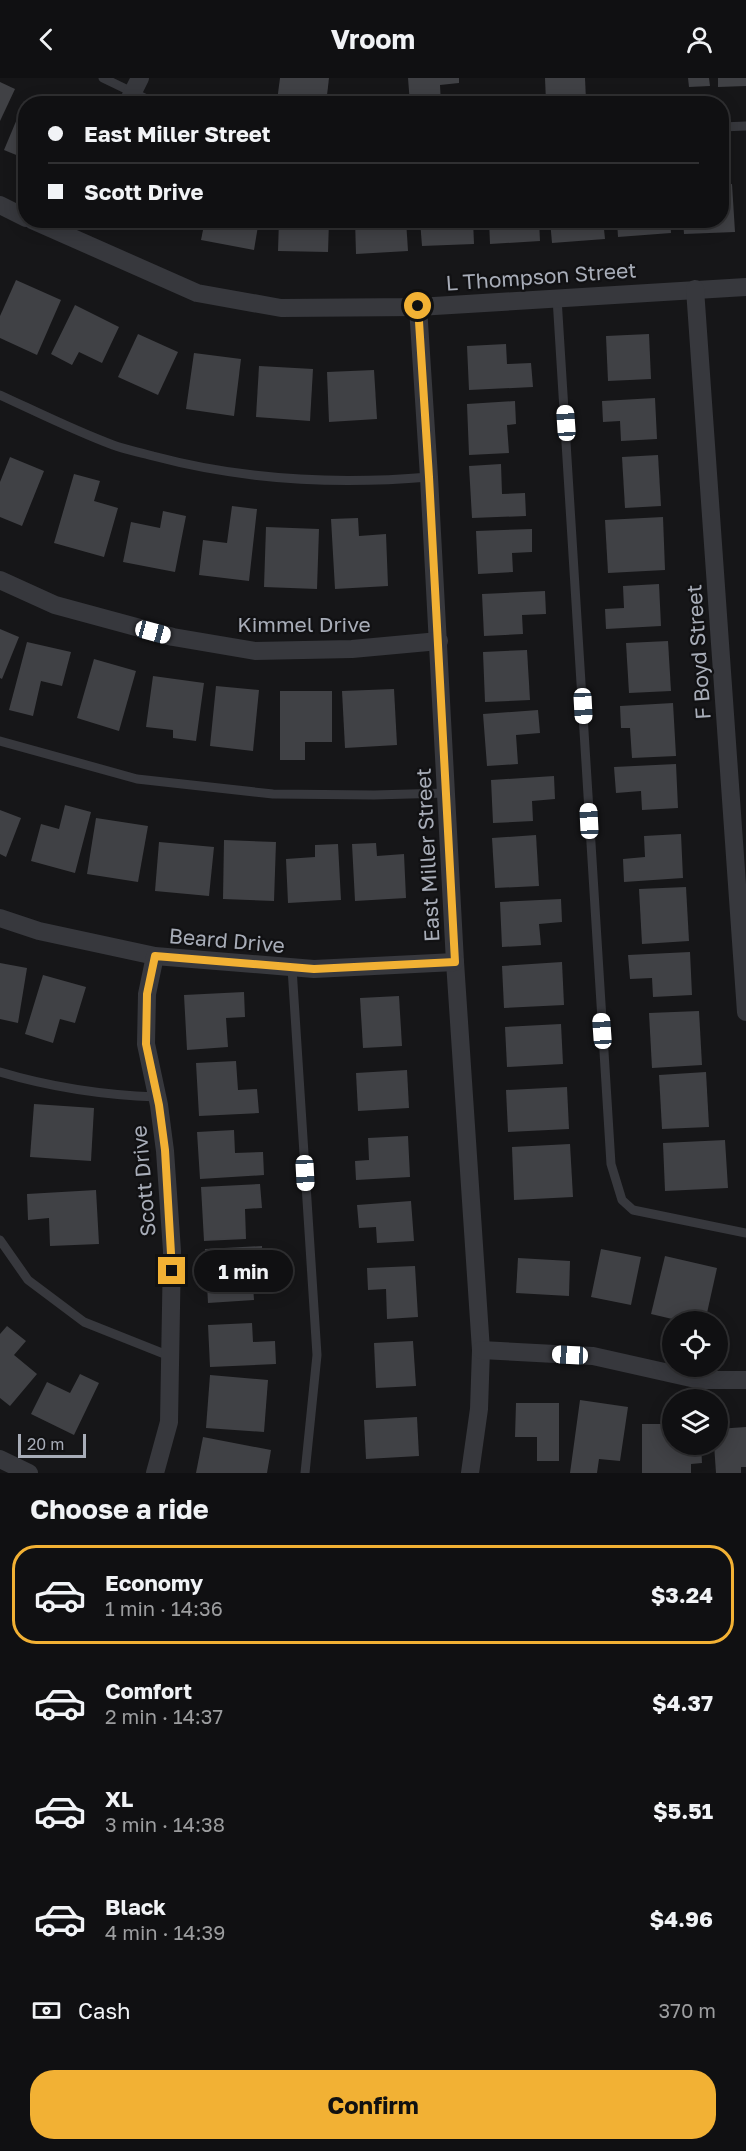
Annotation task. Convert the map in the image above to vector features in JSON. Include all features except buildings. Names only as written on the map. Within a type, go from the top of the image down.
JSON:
[{"type":"street","points":[[0,206],[18,214]]},
{"type":"street","name":"L Thompson Street","points":[[68,228],[197,293],[280,308],[418,306],[746,287]]},
{"type":"street","name":"F Boyd Street","points":[[695,289],[746,1012]]},
{"type":"street","name":"East Miller Street","points":[[418,306],[439,641],[455,962],[481,1350],[479,1409],[470,1473]]},
{"type":"street","name":"Kimmel Drive","points":[[0,580],[55,605],[173,637],[255,651],[352,649],[439,641]]},
{"type":"street","name":"Beard Drive","points":[[0,918],[39,932],[155,956],[314,969],[455,962]]},
{"type":"street","name":"Scott Drive","points":[[155,956],[147,994],[146,1044],[165,1150],[172,1251],[172,1357],[169,1422],[155,1473]]},
{"type":"street","points":[[481,1350],[593,1356],[700,1380],[746,1380]]},
{"type":"street","points":[[0,1459],[29,1473]]},
{"type":"lane","points":[[103,78],[133,91]]},
{"type":"lane","points":[[729,127],[746,126]]},
{"type":"lane","points":[[557,298],[611,1164],[622,1200],[633,1210],[746,1233]]},
{"type":"lane","points":[[0,395],[114,445],[179,463],[253,476],[325,481],[429,477]]},
{"type":"lane","points":[[0,741],[148,780],[273,794],[447,793]]},
{"type":"lane","points":[[292,968],[316,1355],[305,1473]]},
{"type":"lane","points":[[0,1072],[19,1078],[118,1096],[157,1097]]},
{"type":"lane","points":[[0,1240],[28,1280],[84,1322],[172,1357]]},
{"type":"route","points":[[172,1271],[165,1150],[159,1105],[146,1044],[147,994],[155,956],[314,969],[455,962],[439,641],[418,306]]}]
